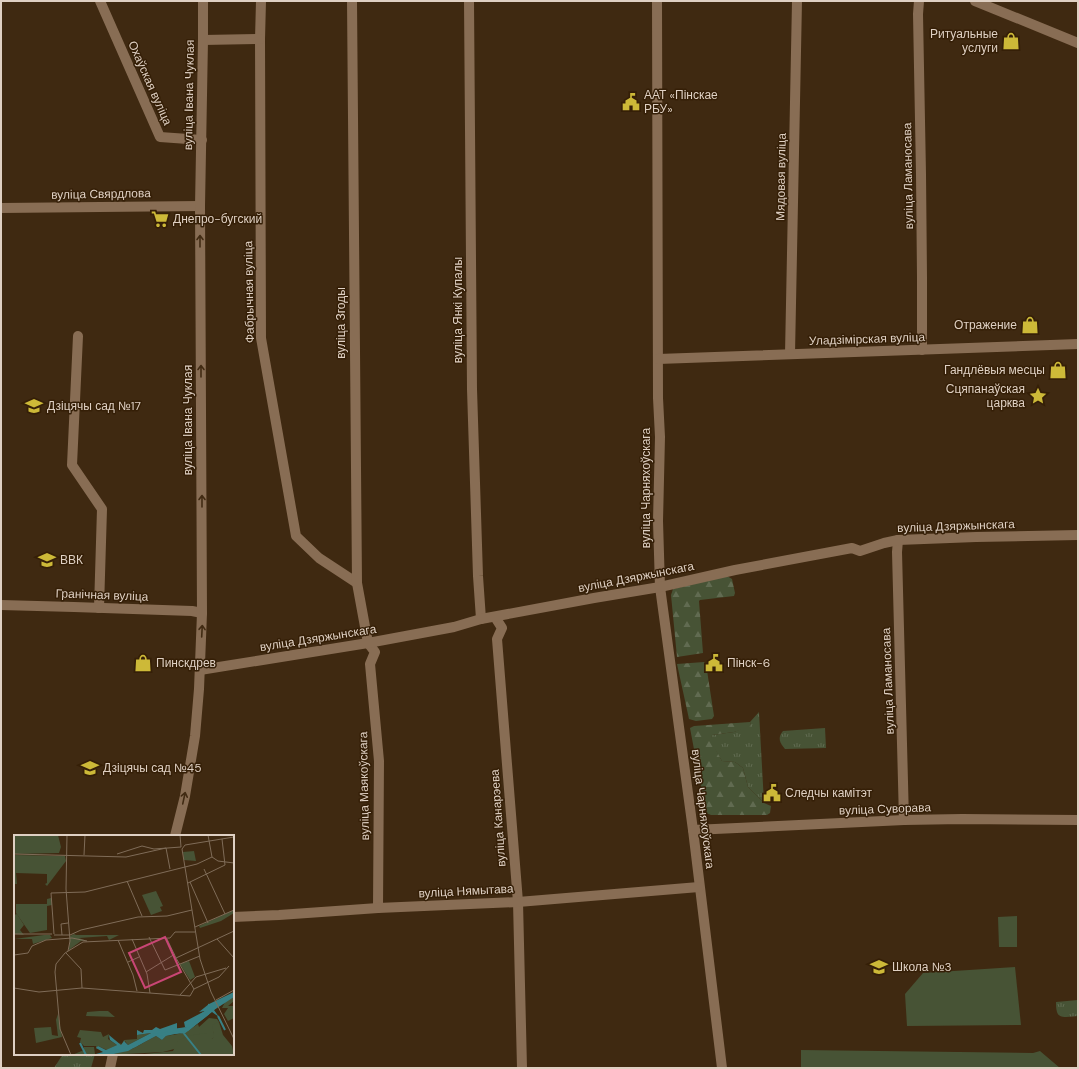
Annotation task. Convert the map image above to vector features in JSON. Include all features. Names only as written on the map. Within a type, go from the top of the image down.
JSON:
[{"type":"street","name":"Охаўская вуліца","points":[[100,1],[160,137],[202,140]]},
{"type":"street","name":"вуліца Івана Чуклая","points":[[175,835],[185,796],[195,736],[200,670],[202,613],[200,206],[203,1]]},
{"type":"street","name":"Фабрычная вуліца","points":[[261,1],[261,338],[296,536],[319,558],[357,583]]},
{"type":"street","name":"вуліца Згоды","points":[[352,1],[357,583],[368,643]]},
{"type":"street","name":"вуліца Янкі Купалы","points":[[469,1],[472,389],[478,576],[481,619]]},
{"type":"street","name":"вуліца Чарняхоўскага","points":[[658,1],[658,398],[660,437],[658,522],[660,587],[693,830],[722,1068]]},
{"type":"street","name":"Мядовая вуліца","points":[[790,354],[798,1]]},
{"type":"street","name":"вуліца Ламаносава","points":[[919,1],[922,350]]},
{"type":"street","points":[[975,1],[1078,43]]},
{"type":"street","points":[[203,40],[260,40]]},
{"type":"street","name":"вуліца Свярдлова","points":[[1,208],[200,206]]},
{"type":"street","points":[[78,336],[72,466],[102,509],[99,608]]},
{"type":"street","name":"Уладзімірская вуліца","points":[[658,359],[1078,344]]},
{"type":"street","name":"вуліца Дзяржынскага","points":[[200,670],[368,643],[454,627],[481,619],[660,587],[735,570],[852,548],[860,551],[898,540],[1078,535]]},
{"type":"street","name":"вуліца Ламаносава","points":[[898,540],[897,552],[904,820]]},
{"type":"street","name":"Гранічная вуліца","points":[[1,605],[192,611],[202,613]]},
{"type":"street","name":"вуліца Канарэева","points":[[495,617],[502,628],[497,639],[518,902],[522,1068]]},
{"type":"street","name":"вуліца Маякоўскага","points":[[368,643],[375,652],[370,664],[379,761],[378,908]]},
{"type":"street","name":"вуліца Суворава","points":[[693,830],[904,820],[1078,820]]},
{"type":"street","name":"вуліца Нямытава","points":[[234,917],[378,908],[518,902],[699,887]]},
{"type":"street","points":[[110,1068],[113,1055]]},
{"type":"green space","points":[[727,576],[732,579],[735,593],[734,596],[699,601],[703,653],[677,657],[671,595],[673,589]]},
{"type":"green space","points":[[704,662],[706,664],[714,716],[712,719],[696,721],[689,719],[677,664]]},
{"type":"green space","points":[[759,712],[764,803],[748,787],[743,768],[735,762],[722,761],[710,741],[712,735],[734,732],[751,725],[750,722]]},
{"type":"green space","points":[[750,722],[750,727],[734,732],[712,735],[711,741],[722,761],[735,762],[743,768],[748,787],[764,803],[771,806],[770,813],[767,815],[711,815],[706,813],[690,728],[694,726]]},
{"type":"green space","points":[[825,728],[826,748],[785,749],[780,740],[780,736],[783,731]]},
{"type":"green space","points":[[1017,916],[1017,947],[999,947],[998,917]]},
{"type":"green space","points":[[1015,967],[1021,1025],[907,1026],[905,994],[923,973]]},
{"type":"green space","points":[[1078,1000],[1078,1016],[1063,1017],[1058,1014],[1056,1010],[1056,1002]]},
{"type":"green space","points":[[801,1050],[1033,1053],[1040,1051],[1060,1068],[801,1068]]},
{"type":"green space","points":[[62,1055],[95,1055],[91,1068],[54,1068]]},
{"type":"place","name":"Ритуальные услуги","points":[[1011,41]]},
{"type":"place","name":"ААТ «Пінскае РБУ»","points":[[631,102]]},
{"type":"place","name":"Днепро-бугский","points":[[160,219]]},
{"type":"place","name":"Отражение","points":[[1030,325]]},
{"type":"place","name":"Гандлёвыя месцы","points":[[1058,370]]},
{"type":"place","name":"Сцяпанаўская царква","points":[[1038,396]]},
{"type":"place","name":"Дзіцячы сад №17","points":[[34,406]]},
{"type":"place","name":"ВВК","points":[[47,560]]},
{"type":"place","name":"Пинскдрев","points":[[143,663]]},
{"type":"place","name":"Пінск-6","points":[[714,663]]},
{"type":"place","name":"Дзіцячы сад №45","points":[[90,768]]},
{"type":"place","name":"Следчы камітэт","points":[[772,793]]},
{"type":"place","name":"Школа №3","points":[[879,967]]}]
